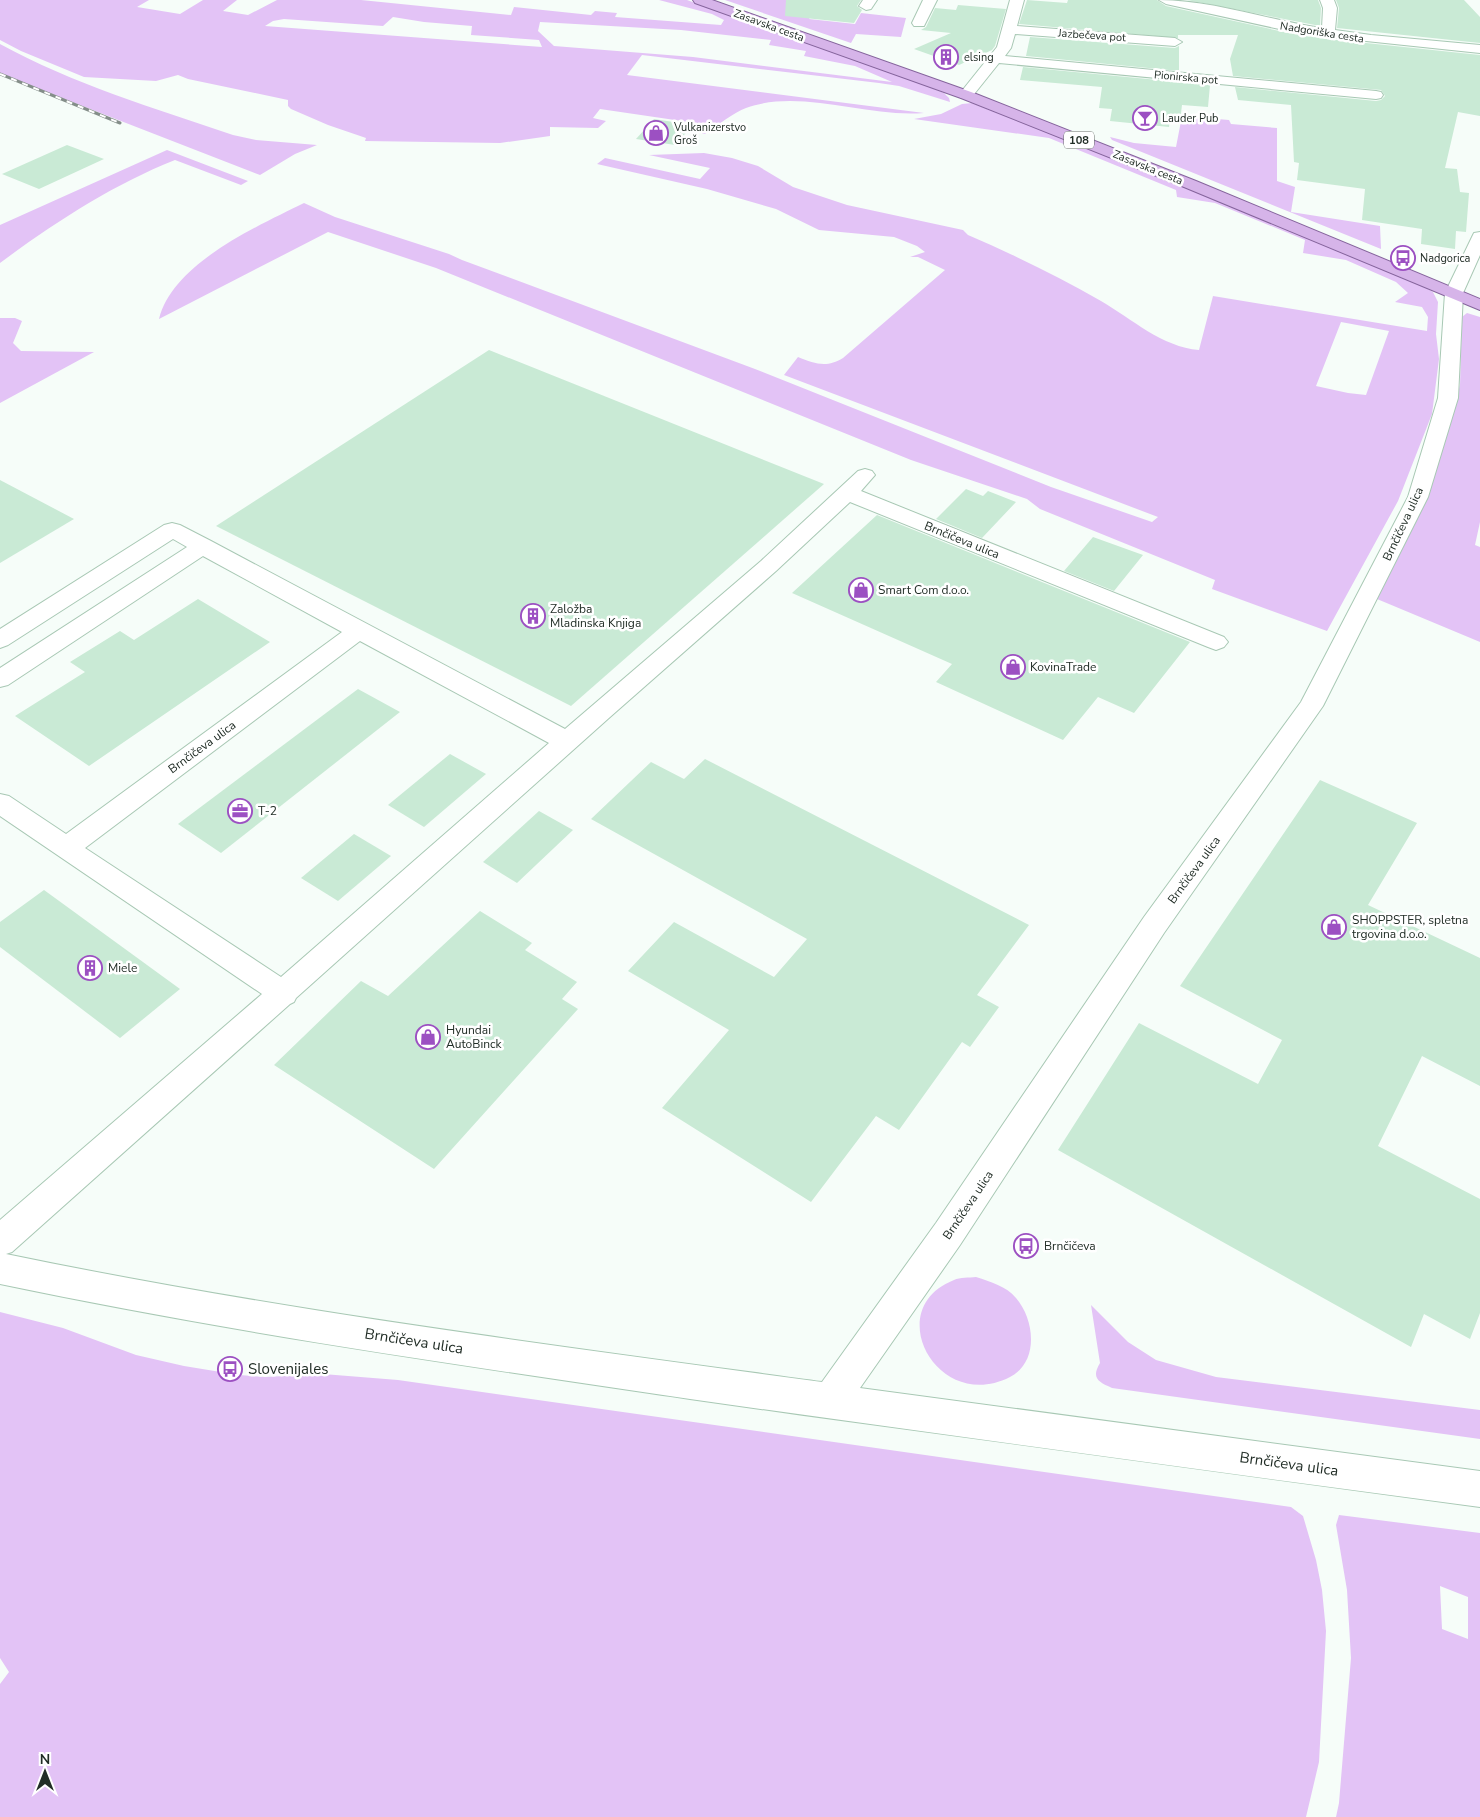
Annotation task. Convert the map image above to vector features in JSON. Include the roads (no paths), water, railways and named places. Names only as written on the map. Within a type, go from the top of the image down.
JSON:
[{"type":"main road","name":"Zasavska cesta","points":[[700,0],[966,96],[1190,184],[1480,305]]},
{"type":"street","points":[[919,23],[930,0]]},
{"type":"street","points":[[966,96],[1004,48],[1018,0]]},
{"type":"street","name":"Nadgoriška cesta","points":[[1166,0],[1256,21],[1328,33],[1480,49]]},
{"type":"street","points":[[1327,0],[1330,8],[1328,33]]},
{"type":"street","name":"Jazbečeva pot","points":[[1009,29],[1174,42]]},
{"type":"street","name":"Pionirska pot","points":[[996,59],[1376,95]]},
{"type":"street","points":[[1454,293],[1480,238]]},
{"type":"street","name":"Brnčičeva ulica","points":[[830,1401],[948,1234],[1154,925],[1311,706],[1418,497],[1448,398],[1454,293]]},
{"type":"street","points":[[0,1241],[284,994],[739,592],[847,494],[865,475]]},
{"type":"street","name":"Brnčičeva ulica","points":[[847,494],[1216,642]]},
{"type":"street","points":[[0,640],[172,530],[568,742]]},
{"type":"street","points":[[0,679],[203,546]]},
{"type":"street","name":"Brnčičeva ulica","points":[[66,848],[359,631]]},
{"type":"street","points":[[0,803],[284,994]]},
{"type":"street","name":"Brnčičeva ulica","points":[[0,1268],[107,1292],[396,1338],[830,1401],[1480,1489]]},
{"type":"railway","points":[[0,74],[120,123]]},
{"type":"place","name":"elsing","points":[[946,57]]},
{"type":"place","name":"Lauder Pub","points":[[1145,118]]},
{"type":"place","name":"Vulkanizerstvo Groš","points":[[656,133]]},
{"type":"place","name":"Nadgorica","points":[[1403,258]]},
{"type":"place","name":"Smart Com d.o.o.","points":[[861,590]]},
{"type":"place","name":"Založba Mladinska Knjiga","points":[[533,616]]},
{"type":"place","name":"KovinaTrade","points":[[1013,667]]},
{"type":"place","name":"T-2","points":[[240,811]]},
{"type":"place","name":"SHOPPSTER, spletna trgovina d.o.o.","points":[[1334,927]]},
{"type":"place","name":"Miele","points":[[90,968]]},
{"type":"place","name":"Hyundai AutoBinck","points":[[428,1037]]},
{"type":"place","name":"Brnčičeva","points":[[1026,1246]]},
{"type":"place","name":"Slovenijales","points":[[230,1369]]}]
